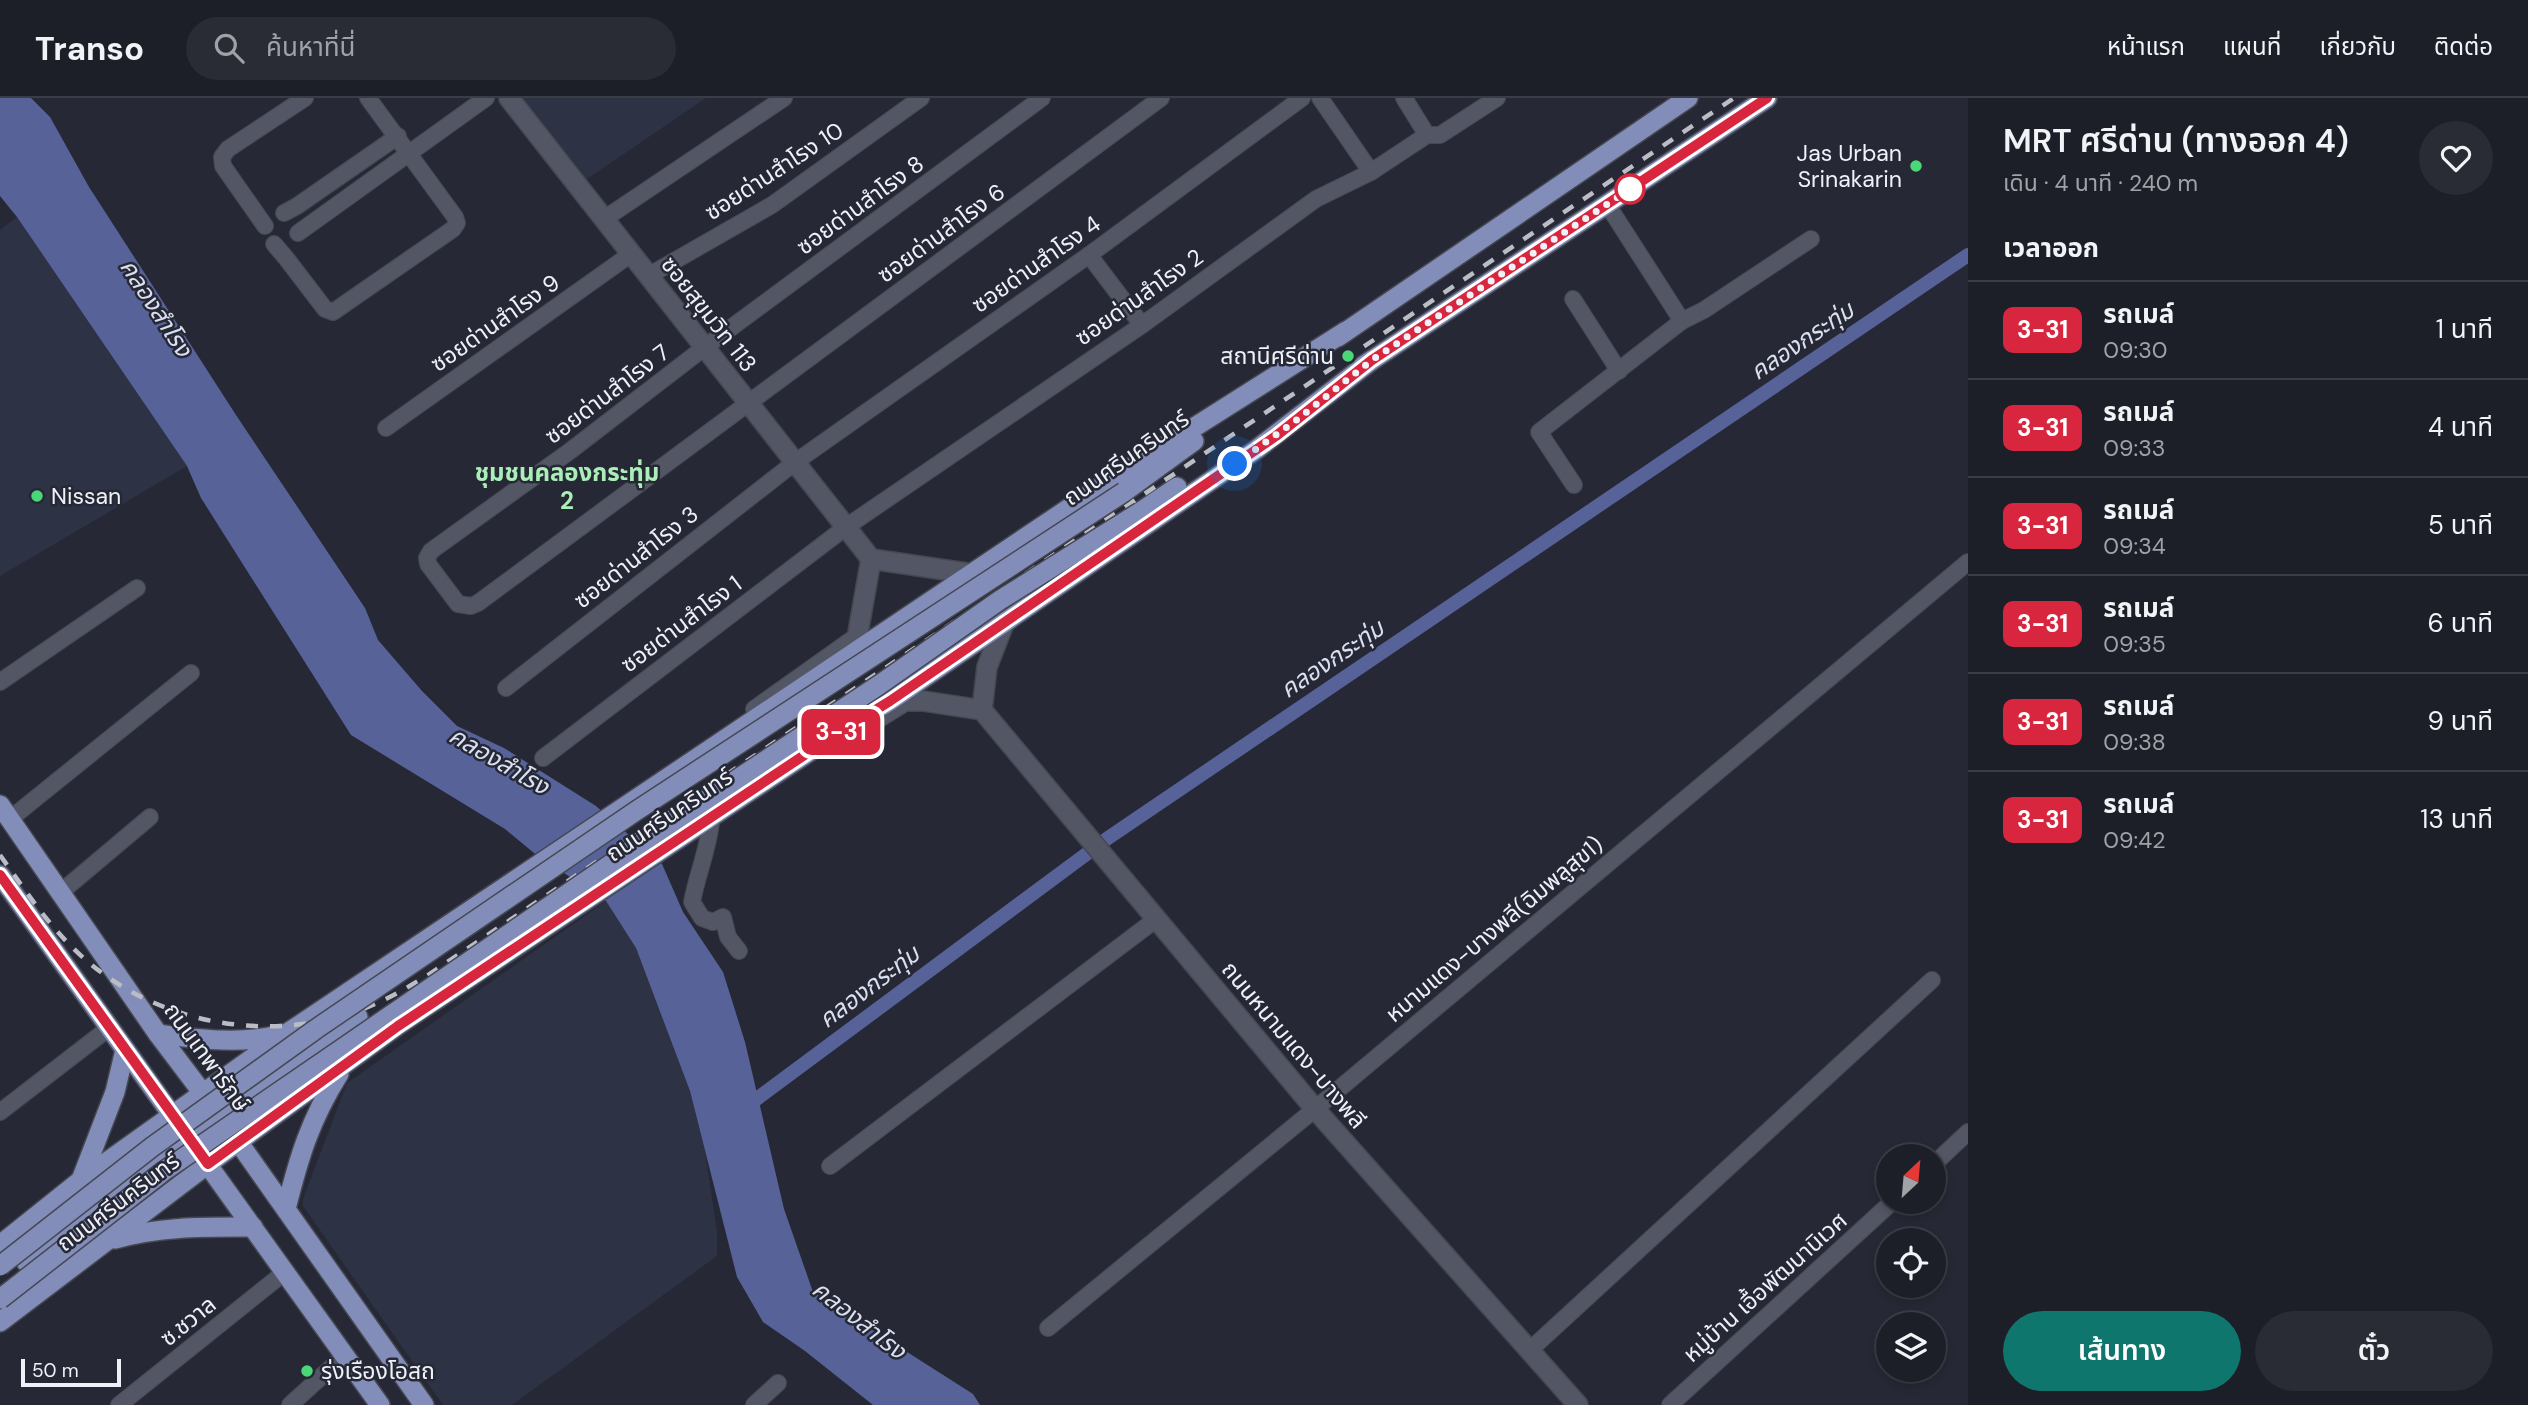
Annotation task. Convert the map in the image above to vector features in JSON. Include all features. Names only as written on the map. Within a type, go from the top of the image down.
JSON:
[{"type":"main road","name":"ซอยสุขุมวิท 113","points":[[509,98],[871,559]]},
{"type":"main road","name":"ถนนศรีนครินทร์","points":[[0,1266],[152,1147],[316,1028],[681,782],[1124,492],[1346,331],[1688,98]]},
{"type":"main road","name":"ถนนศรีนครินทร์","points":[[0,1299],[164,1171],[653,835],[879,685],[1000,600],[1140,512],[1767,98]]},
{"type":"main road","name":"ถนนศรีนครินทร์","points":[[0,1245],[80,1181],[289,1032],[789,697],[857,643],[973,574],[1111,480],[1346,331]]},
{"type":"main road","name":"ถนนศรีนครินทร์","points":[[0,1322],[208,1164],[398,1026],[827,740],[890,701],[1276,436],[1372,360]]},
{"type":"main road","points":[[857,643],[871,559],[973,574]]},
{"type":"main road","points":[[890,701],[910,700],[982,710],[987,667],[1005,621]]},
{"type":"main road","name":"ถนนหนามแดง-บางพลี","points":[[982,710],[1315,1110],[1578,1405]]},
{"type":"main road","name":"ถนนเทพารักษ์","points":[[5,812],[158,1034],[220,1116],[424,1405]]},
{"type":"main road","points":[[0,875],[380,1405]]},
{"type":"main road","points":[[368,981],[354,1000],[358,1017],[363,1024],[377,1031],[398,1026]]},
{"type":"main road","points":[[26,1262],[188,1138],[358,1017]]},
{"type":"main road","points":[[158,1034],[252,1039],[269,1038],[289,1032]]},
{"type":"main road","points":[[80,1181],[115,1092],[125,1050]]},
{"type":"main road","points":[[286,1209],[308,1130],[322,1100],[345,1064]]},
{"type":"main road","points":[[103,1243],[137,1233],[184,1227],[253,1227]]},
{"type":"main road","points":[[0,1252],[19,1255],[31,1270],[33,1284],[26,1301]]},
{"type":"street","points":[[305,98],[228,149],[222,158],[223,166],[265,226],[266,237],[286,258],[325,309],[333,313],[453,229],[457,223],[455,216],[368,98]]},
{"type":"street","points":[[274,244],[290,244],[298,233],[486,98]]},
{"type":"street","points":[[604,219],[784,98]]},
{"type":"street","name":"ซอยด่านสำโรง 10","points":[[648,276],[772,205],[921,98]]},
{"type":"street","name":"ซอยด่านสำโรง 8","points":[[705,347],[1042,98]]},
{"type":"street","name":"ซอยด่านสำโรง 6","points":[[443,584],[458,604],[471,606],[478,603],[1161,98]]},
{"type":"street","name":"ซอยด่านสำโรง 4","points":[[794,463],[1089,255],[1302,98]]},
{"type":"street","points":[[1320,98],[1371,172]]},
{"type":"street","points":[[1404,98],[1427,135]]},
{"type":"street","name":"ซอยด่านสำโรง 2","points":[[846,527],[1142,325],[1316,199],[1371,172],[1427,135],[1440,135],[1497,98]]},
{"type":"street","points":[[265,226],[270,217],[297,206],[398,136]]},
{"type":"street","points":[[1608,204],[1682,321]]},
{"type":"street","points":[[284,213],[295,219],[298,233]]},
{"type":"street","points":[[1574,485],[1539,432],[1682,321],[1704,310],[1811,239]]},
{"type":"street","name":"ซอยด่านสำโรง 9","points":[[386,428],[631,254]]},
{"type":"street","points":[[1089,255],[1142,325]]},
{"type":"street","points":[[1573,299],[1619,371]]},
{"type":"street","name":"ซอยด่านสำโรง 7","points":[[443,584],[428,564],[427,558],[431,551],[570,451],[705,347]]},
{"type":"street","name":"ซอยด่านสำโรง 3","points":[[506,688],[794,463]]},
{"type":"street","name":"ซอยด่านสำโรง 1","points":[[543,758],[846,527]]},
{"type":"street","name":"หนามแดง-บางพลี(ฉิมพลูสุข1)","points":[[1048,1328],[1315,1110],[1968,562]]},
{"type":"street","points":[[0,682],[137,588]]},
{"type":"street","points":[[661,776],[857,643]]},
{"type":"street","points":[[5,812],[191,673]]},
{"type":"street","points":[[739,951],[728,937],[723,917],[713,922],[702,918],[692,902],[696,877],[708,844],[706,825],[910,700]]},
{"type":"street","points":[[61,892],[150,817]]},
{"type":"street","points":[[831,1166],[1155,920]]},
{"type":"street","points":[[1530,1350],[1932,981]]},
{"type":"street","points":[[0,1112],[109,1028]]},
{"type":"street","points":[[1946,1153],[1968,1132]]},
{"type":"street","name":"หมู่บ้าน เอื้อพัฒนานิเวศ","points":[[1670,1405],[1879,1214]]},
{"type":"street","name":"ซ.ชวาล","points":[[119,1405],[285,1272]]},
{"type":"street","points":[[290,1405],[344,1356]]},
{"type":"street","points":[[754,1405],[778,1383]]},
{"type":"shaded area","points":[[521,98],[706,98],[587,179]]},
{"type":"shaded area","points":[[17,217],[187,466],[0,576],[0,230]]},
{"type":"shaded area","points":[[606,901],[636,948],[690,1091],[705,1151],[717,1232],[717,1256],[512,1405],[443,1405],[303,1206],[303,1199],[347,1083]]},
{"type":"water","name":"คลองสำโรง","points":[[0,98],[31,98],[50,117],[89,187],[365,608],[378,640],[422,691],[457,726],[504,748],[596,806],[662,864],[683,912],[723,972],[745,1042],[784,1209],[813,1292],[973,1394],[980,1405],[873,1405],[805,1351],[763,1322],[737,1277],[690,1091],[636,948],[606,901],[534,853],[505,829],[351,735],[201,498],[187,466],[0,196]]},
{"type":"waterway","name":"คลองกระทุ่ม","points":[[743,1109],[1108,838],[1968,255]]},
{"type":"railway","points":[[0,855],[40,911],[74,949],[115,982],[146,999],[179,1012],[248,1026],[318,1022],[372,1005],[428,975],[1734,98]]},
{"type":"bus line","name":"3-31","points":[[0,875],[208,1164],[398,1026],[827,740],[890,701],[1276,436],[1372,360],[1767,98]]},
{"type":"place","name":"Jas Urban Srinakarin","points":[[1916,166]]},
{"type":"place","name":"สถานีศรีด่าน","points":[[1348,356]]},
{"type":"place","name":"Nissan","points":[[37,496]]},
{"type":"place","name":"รุ่งเรืองโอสถ","points":[[307,1371]]},
{"type":"district","name":"ชุมชนคลองกระทุ่ม 2","points":[[567,487]]},
{"type":"route","points":[[1235,464],[1294,422],[1372,360],[1630,189]]}]
